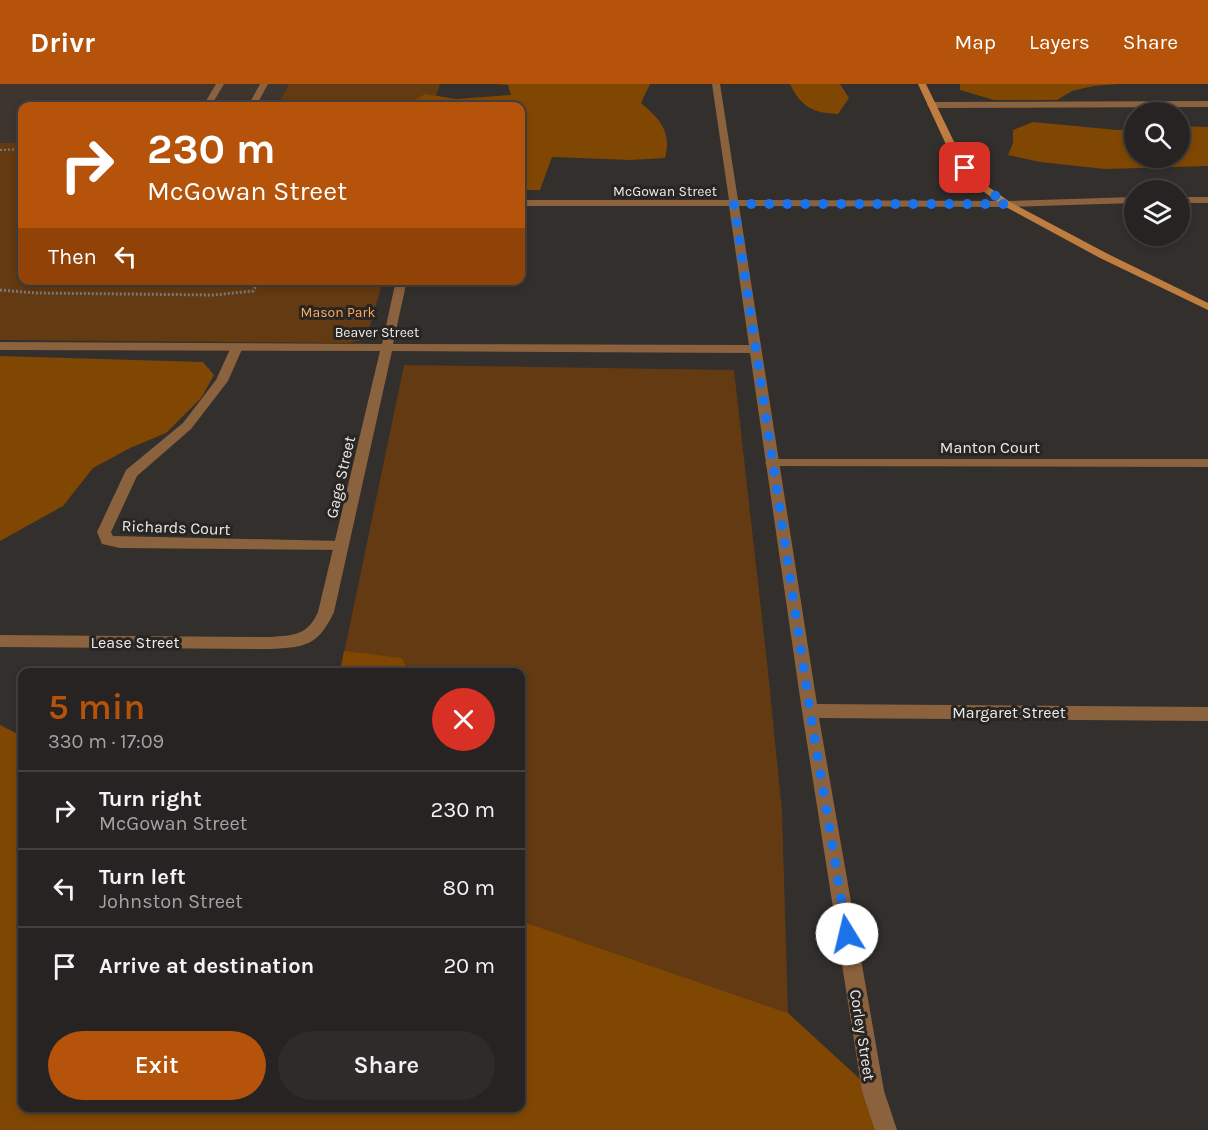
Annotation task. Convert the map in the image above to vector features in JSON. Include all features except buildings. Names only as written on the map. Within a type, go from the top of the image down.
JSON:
[{"type":"main road","points":[[922,84],[965,168],[980,185],[1007,204],[1104,256],[1208,307]]},
{"type":"street","points":[[209,102],[220,84]]},
{"type":"street","points":[[254,102],[264,84]]},
{"type":"street","name":"Corley Street","points":[[716,84],[810,711],[873,1091],[886,1130]]},
{"type":"street","points":[[932,105],[1208,104]]},
{"type":"street","name":"McGowan Street","points":[[525,203],[1007,204],[1124,200]]},
{"type":"street","points":[[1190,200],[1208,200]]},
{"type":"street","name":"Gage Street","points":[[270,643],[299,640],[318,630],[326,612],[401,285]]},
{"type":"street","name":"Beaver Street","points":[[0,346],[754,349]]},
{"type":"street","name":"Richards Court","points":[[237,346],[222,381],[187,426],[131,473],[104,532],[107,540],[120,543],[341,546]]},
{"type":"street","name":"Manton Court","points":[[772,463],[1208,463]]},
{"type":"street","name":"Lease Street","points":[[0,641],[270,643]]},
{"type":"street","name":"Margaret Street","points":[[810,711],[1208,714]]},
{"type":"path","points":[[0,150],[18,149]]},
{"type":"path","points":[[0,290],[36,293],[223,294],[252,291],[256,285]]},
{"type":"shaded area","points":[[0,84],[289,84],[279,102],[18,102],[18,143],[0,143]]},
{"type":"shaded area","points":[[497,84],[650,84],[641,103],[663,127],[667,141],[665,158],[630,160],[552,157],[540,190],[525,190],[525,102],[412,102],[425,94],[456,99],[511,95],[508,85]]},
{"type":"shaded area","points":[[790,84],[840,84],[849,98],[838,114],[822,112],[803,103]]},
{"type":"shaded area","points":[[960,84],[1118,84],[1072,91],[1057,100],[994,100],[960,90]]},
{"type":"shaded area","points":[[1033,122],[1124,130],[1124,168],[1139,168],[1105,169],[1040,162],[1008,155],[1013,143],[1013,130]]},
{"type":"shaded area","points":[[1190,126],[1208,127],[1208,166],[1190,167]]},
{"type":"shaded area","points":[[0,356],[203,362],[214,375],[201,398],[166,433],[130,448],[93,468],[63,506],[0,541]]},
{"type":"shaded area","points":[[344,651],[402,658],[406,668],[341,668]]},
{"type":"shaded area","points":[[0,725],[18,734],[18,1112],[525,1112],[525,922],[788,1013],[873,1091],[886,1130],[0,1130]]},
{"type":"green space","points":[[289,84],[440,84],[434,102],[279,102]]},
{"type":"green space","name":"Mason Park","points":[[0,143],[18,143],[18,285],[382,285],[366,339],[348,343],[0,340]]},
{"type":"green space","points":[[404,365],[734,370],[782,811],[788,1013],[525,922],[525,668],[341,668]]},
{"type":"route","points":[[847,934],[810,711],[734,204],[1007,204],[980,185],[965,168]]}]
